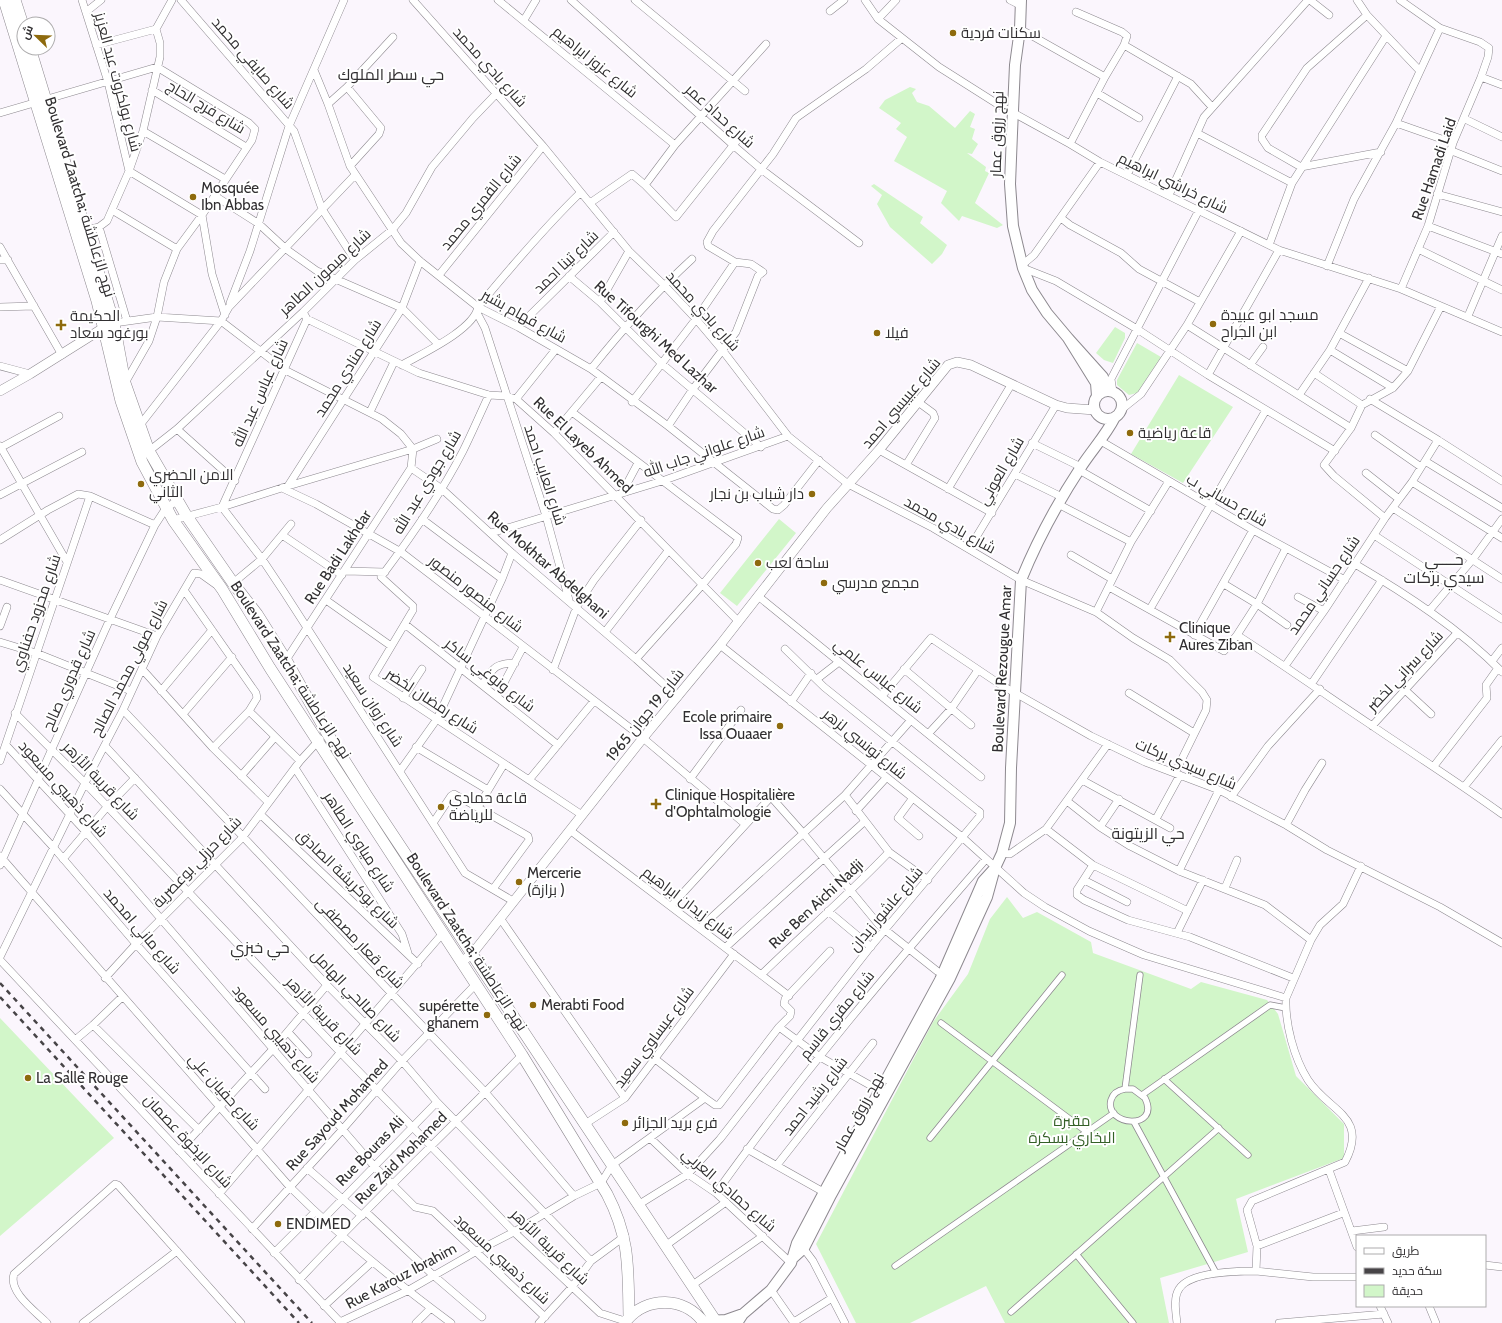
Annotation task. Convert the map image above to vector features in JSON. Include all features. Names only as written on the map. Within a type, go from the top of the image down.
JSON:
[{"type":"main road","name":"Boulevard Zaatcha; نهج الزعاطشة","points":[[4,0],[103,327],[130,430],[142,462],[173,520],[222,589],[318,741],[522,1055],[616,1210],[624,1236],[628,1262],[626,1320]]},
{"type":"main road","points":[[15,0],[20,16]]},
{"type":"main road","name":"نهج رزوق عمار","points":[[1021,3],[1020,29],[1015,65],[1010,184],[1013,226],[1022,266]]},
{"type":"main road","name":"Boulevard Zaatcha; نهج الزعاطشة","points":[[33,56],[114,323],[125,383],[148,451],[186,515],[232,583],[257,614],[286,660],[327,733],[716,1322]]},
{"type":"main road","points":[[1022,266],[1032,290],[1046,314],[1103,377],[1105,393]]},
{"type":"main road","points":[[1099,440],[1102,428],[1094,403],[1105,393]]},
{"type":"main road","points":[[1097,413],[1107,419],[1118,413],[1119,397],[1105,393]]},
{"type":"main road","name":"Boulevard Rezougue Amar","points":[[946,976],[978,890],[1002,853],[1010,823],[1011,768],[1021,580],[1031,556],[1060,501],[1080,468],[1118,413]]},
{"type":"main road","name":"Boulevard Rezougue Amar","points":[[946,976],[987,897],[993,867]]},
{"type":"main road","name":"نهج رزوق عمار","points":[[743,1314],[772,1290],[792,1260],[946,976]]},
{"type":"main road","points":[[691,1286],[702,1321]]},
{"type":"main road","points":[[626,1320],[639,1309],[651,1303],[664,1302],[678,1304],[690,1309],[702,1321],[716,1322],[743,1314]]},
{"type":"main road","points":[[737,1323],[743,1314]]},
{"type":"street","name":"شارع بولكروت عبد العزيز","points":[[82,0],[108,82],[129,172]]},
{"type":"street","points":[[86,12],[101,0]]},
{"type":"street","points":[[86,230],[98,227],[107,221],[129,172],[142,131],[157,66],[160,50],[156,29],[172,0]]},
{"type":"street","name":"شارع صايفي محمد","points":[[181,0],[298,137],[322,209],[355,260]]},
{"type":"street","points":[[140,425],[223,318],[229,307],[259,224],[289,126],[344,0]]},
{"type":"street","name":"شارع بادي محمد","points":[[413,0],[543,146],[629,251],[696,319],[723,351],[788,436],[848,484],[969,549],[1021,580],[1096,612],[1133,638],[1170,660],[1202,692],[1207,700],[1206,710],[1194,733],[1156,819]]},
{"type":"street","name":"شارع عزوز ابراهيم","points":[[498,0],[675,145]]},
{"type":"street","points":[[524,20],[536,0]]},
{"type":"street","name":"شارع حداد عمر","points":[[571,0],[761,169],[859,243]]},
{"type":"street","points":[[635,0],[745,92]]},
{"type":"street","points":[[830,11],[844,0]]},
{"type":"street","name":"شارع خراشي ابراهيم","points":[[865,0],[878,19],[939,67],[1013,114],[1070,144],[1100,162],[1279,250],[1401,289],[1468,316],[1502,332]]},
{"type":"street","points":[[878,19],[896,0]]},
{"type":"street","points":[[1010,0],[1021,3]]},
{"type":"street","points":[[1169,195],[1204,118],[1212,107],[1230,90],[1309,0],[1329,15]]},
{"type":"street","points":[[1357,0],[1367,15],[1419,70]]},
{"type":"street","points":[[1327,266],[1354,199],[1396,123],[1419,70],[1440,28],[1400,0]]},
{"type":"street","points":[[1070,144],[1105,77],[1127,39],[1125,34],[1076,12]]},
{"type":"street","points":[[1367,15],[1307,68],[1262,135],[1262,139],[1268,148],[1301,167],[1381,152]]},
{"type":"street","name":"Rue Hamadi Laid","points":[[1401,289],[1428,226],[1452,151],[1453,143],[1465,119],[1488,57],[1489,48],[1480,42],[1440,28]]},
{"type":"street","points":[[96,44],[156,29]]},
{"type":"street","points":[[1020,29],[1105,77]]},
{"type":"street","points":[[1269,245],[1292,183],[1386,36]]},
{"type":"street","points":[[328,104],[347,87],[392,37]]},
{"type":"street","points":[[668,426],[693,389],[723,351],[742,321],[758,276],[763,272],[757,267],[735,262],[708,246],[707,242],[713,231],[761,169],[796,118],[861,73],[902,38]]},
{"type":"street","points":[[645,184],[675,145],[766,44]]},
{"type":"street","points":[[1124,45],[1178,76],[1197,89],[1212,107]]},
{"type":"street","points":[[0,113],[108,82],[157,66],[252,125],[255,129],[255,133],[215,196],[177,249],[164,282],[157,317],[149,341],[125,383]]},
{"type":"street","name":"شارع فهام بشير","points":[[314,70],[350,166],[392,230],[401,243],[420,261],[439,275],[478,310],[518,327],[591,369],[600,378],[668,426],[775,510],[784,505],[819,460]]},
{"type":"street","points":[[1127,175],[1178,76]]},
{"type":"street","points":[[1481,77],[1502,85]]},
{"type":"street","points":[[347,87],[381,128],[379,134],[350,166]]},
{"type":"street","name":"شارع فرج الحاج","points":[[152,90],[246,147]]},
{"type":"street","name":"شارع ميمون الطاهر","points":[[148,451],[177,429],[302,312],[355,260],[392,230],[406,213],[432,168],[472,118],[497,93]]},
{"type":"street","points":[[1097,93],[1140,118]]},
{"type":"street","points":[[1465,119],[1502,137]]},
{"type":"street","points":[[1396,123],[1453,143]]},
{"type":"street","points":[[142,131],[225,179]]},
{"type":"street","points":[[1197,133],[1292,183]]},
{"type":"street","points":[[590,203],[632,174],[645,184],[676,217],[739,138]]},
{"type":"street","name":"شارع القمري محمد","points":[[439,275],[543,146]]},
{"type":"street","points":[[1452,151],[1502,171]]},
{"type":"street","points":[[1100,162],[1034,255],[1022,266],[1056,281],[1335,451]]},
{"type":"street","points":[[129,172],[202,215],[212,274],[223,318],[285,370],[343,401],[370,412],[401,434],[413,449],[411,468]]},
{"type":"street","points":[[229,307],[355,175]]},
{"type":"street","points":[[402,365],[469,324],[478,310],[546,227],[580,193]]},
{"type":"street","points":[[1437,194],[1502,212]]},
{"type":"street","points":[[215,196],[259,224],[286,248],[317,271],[331,279],[336,279],[402,308],[438,344]]},
{"type":"street","points":[[112,210],[177,249]]},
{"type":"street","points":[[1105,393],[1200,210]]},
{"type":"street","points":[[1061,218],[1070,225],[1121,253],[1139,269],[1200,302]]},
{"type":"street","points":[[1428,226],[1498,252]]},
{"type":"street","points":[[98,227],[127,321]]},
{"type":"street","points":[[1118,413],[1141,394],[1187,326],[1241,231]]},
{"type":"street","name":"شارع تينا احمد","points":[[518,327],[614,232]]},
{"type":"street","points":[[1468,316],[1482,281],[1498,252],[1502,236]]},
{"type":"street","points":[[0,247],[62,355]]},
{"type":"street","points":[[1418,249],[1502,290]]},
{"type":"street","points":[[1208,375],[1279,250]]},
{"type":"street","points":[[600,302],[629,251]]},
{"type":"street","points":[[591,369],[625,327],[664,285],[692,259]]},
{"type":"street","points":[[0,260],[8,260]]},
{"type":"street","name":"شارع منادي محمد","points":[[285,487],[343,401],[373,350],[402,308],[420,261]]},
{"type":"street","points":[[632,402],[696,319],[735,262]]},
{"type":"street","name":"Rue Tifourghi Med Lazhar","points":[[569,276],[600,302],[661,363],[761,447]]},
{"type":"street","points":[[1299,396],[1330,350],[1369,278]]},
{"type":"street","points":[[0,307],[34,306]]},
{"type":"street","points":[[1385,518],[1327,471],[1324,465],[1351,428],[1362,405],[1370,399],[1383,394],[1392,388],[1408,371],[1441,306]]},
{"type":"street","name":"شارع العايب احمد","points":[[478,310],[546,516],[569,600]]},
{"type":"street","points":[[302,312],[307,319]]},
{"type":"street","points":[[0,391],[62,355],[103,327],[114,323],[157,317],[223,318]]},
{"type":"street","name":"Rue El Layeb Ahmed","points":[[307,319],[373,350],[394,362],[438,381],[489,395],[506,396],[516,399],[619,494],[668,551],[703,584],[738,621]]},
{"type":"street","name":"شارع عباس عبد الله","points":[[222,507],[307,319]]},
{"type":"street","points":[[1187,326],[1351,428]]},
{"type":"street","points":[[1339,334],[1408,371]]},
{"type":"street","points":[[1250,365],[1263,347]]},
{"type":"street","points":[[516,399],[556,349]]},
{"type":"street","points":[[1330,350],[1392,388]]},
{"type":"street","points":[[370,412],[394,362]]},
{"type":"street","name":"شارع عبيبسي احمد","points":[[848,484],[879,450],[943,370],[948,365],[955,362],[971,365],[1056,405],[1097,413]]},
{"type":"street","points":[[0,366],[30,374]]},
{"type":"street","points":[[1314,373],[1362,405]]},
{"type":"street","points":[[554,433],[600,378]]},
{"type":"street","points":[[948,489],[1011,385]]},
{"type":"street","name":"شارع جودي عبد الله","points":[[383,574],[401,552],[442,489],[464,451],[489,395]]},
{"type":"street","points":[[1370,399],[1502,481]]},
{"type":"street","points":[[906,465],[935,418],[933,413],[918,402]]},
{"type":"street","name":"شارع العوني","points":[[969,549],[1056,405]]},
{"type":"street","points":[[1150,609],[1266,410]]},
{"type":"street","points":[[572,412],[738,538],[736,544],[703,584],[636,658]]},
{"type":"street","points":[[59,416],[0,447],[67,562]]},
{"type":"street","points":[[177,429],[235,481]]},
{"type":"street","points":[[1375,435],[1421,467]]},
{"type":"street","name":"شارع علواني جاب الله","points":[[491,533],[662,481],[761,447],[788,436]]},
{"type":"street","points":[[173,520],[186,515],[222,507],[413,449],[437,439]]},
{"type":"street","name":"شارع حساني ب","points":[[1099,440],[1211,506],[1344,580]]},
{"type":"street","name":"شارع حساني محمد","points":[[1285,666],[1324,611],[1385,518],[1412,482],[1438,440]]},
{"type":"street","points":[[1032,443],[1080,468],[1151,511]]},
{"type":"street","points":[[879,450],[992,513]]},
{"type":"street","points":[[0,495],[82,452]]},
{"type":"street","points":[[1425,461],[1502,508]]},
{"type":"street","points":[[619,494],[638,463]]},
{"type":"street","name":"Rue Mokhtar Abdelghani","points":[[411,468],[442,489],[512,553],[577,606],[636,658],[678,698]]},
{"type":"street","name":"Rue Badi Lakhdar","points":[[286,660],[370,534],[411,468]]},
{"type":"street","points":[[1366,473],[1399,499]]},
{"type":"street","points":[[1015,474],[1131,542]]},
{"type":"street","points":[[1096,612],[1131,542],[1169,481]]},
{"type":"street","points":[[1412,482],[1502,538]]},
{"type":"street","name":"شارع 19 جوان 1965","points":[[461,962],[472,954],[513,901],[571,831],[643,738],[678,698],[827,508],[848,484]]},
{"type":"street","name":"شارع منصور منصور","points":[[285,487],[401,552],[643,738]]},
{"type":"street","points":[[0,540],[76,494],[90,496],[155,525]]},
{"type":"street","name":"شارع محزود حفناوي","points":[[0,761],[15,713],[90,496]]},
{"type":"street","points":[[166,508],[177,501]]},
{"type":"street","name":"شارع زوان سعيد","points":[[222,507],[262,559],[308,628],[468,877],[493,888],[513,901]]},
{"type":"street","name":"شارع قدوري صالح","points":[[1,860],[110,619],[155,525],[166,508]]},
{"type":"street","points":[[1393,508],[1502,579]]},
{"type":"street","points":[[422,519],[502,579]]},
{"type":"street","points":[[1429,611],[1473,559],[1502,519]]},
{"type":"street","points":[[553,670],[577,606],[594,580],[641,520]]},
{"type":"street","points":[[232,583],[262,559],[291,524]]},
{"type":"street","points":[[1194,635],[1253,530]]},
{"type":"street","points":[[282,535],[343,573],[383,574]]},
{"type":"street","points":[[1374,535],[1452,584],[1502,620]]},
{"type":"street","points":[[1108,587],[1224,650],[1237,636],[1257,604],[1286,548]]},
{"type":"street","points":[[605,632],[668,551]]},
{"type":"street","points":[[400,771],[437,719],[502,579],[512,553]]},
{"type":"street","points":[[1070,555],[1112,579]]},
{"type":"street","points":[[1355,564],[1429,611],[1492,661],[1500,670],[1486,685],[1487,698],[1434,766]]},
{"type":"street","name":"شارع صولي محمد الصالح","points":[[0,958],[85,783],[123,710],[157,636],[194,573],[198,572],[222,589]]},
{"type":"street","name":"شارع رمضان لخضر","points":[[383,574],[413,606],[413,614],[391,646],[373,678],[582,815]]},
{"type":"street","points":[[0,580],[55,598],[157,636]]},
{"type":"street","points":[[1312,683],[1382,580]]},
{"type":"street","points":[[1224,584],[1257,604],[1287,625]]},
{"type":"street","points":[[184,590],[232,657],[256,693],[257,698],[249,711],[213,748]]},
{"type":"street","name":"شارع عباس علمي","points":[[758,596],[981,777]]},
{"type":"street","points":[[1298,597],[1324,611]]},
{"type":"street","points":[[326,600],[391,646]]},
{"type":"street","points":[[0,626],[8,607]]},
{"type":"street","name":"شارع ونوغي ساكر","points":[[406,625],[558,745]]},
{"type":"street","points":[[161,691],[212,630]]},
{"type":"street","name":"شارع سراني لخضر","points":[[1372,726],[1404,689],[1457,634]]},
{"type":"street","points":[[1237,636],[1312,683],[1372,726],[1434,766],[1502,814]]},
{"type":"street","name":"شارع سيدي بركات","points":[[882,696],[931,638],[1016,694],[1108,744],[1177,774],[1219,790],[1286,825],[1327,850],[1440,906],[1502,943]]},
{"type":"street","points":[[0,642],[36,653],[131,691]]},
{"type":"street","name":"شارع تونسي لزهر","points":[[720,645],[912,799],[962,837],[993,867],[1024,893],[1045,907],[1122,946],[1182,968],[1286,998]]},
{"type":"street","points":[[497,696],[523,647]]},
{"type":"street","points":[[1492,661],[1502,648]]},
{"type":"street","name":"شارع عاشور زيدان","points":[[638,1205],[688,1174],[720,1139],[871,947],[980,816],[980,812],[921,767],[892,741],[824,687],[785,649]]},
{"type":"street","points":[[183,714],[232,657]]},
{"type":"street","points":[[817,679],[840,662]]},
{"type":"street","points":[[482,685],[498,664],[515,663]]},
{"type":"street","points":[[142,669],[213,748],[268,802]]},
{"type":"street","points":[[404,698],[422,669]]},
{"type":"street","points":[[904,669],[971,725]]},
{"type":"street","points":[[929,734],[951,709],[978,670]]},
{"type":"street","points":[[791,702],[811,673]]},
{"type":"street","points":[[1231,797],[1268,746],[1320,689]]},
{"type":"street","points":[[1404,689],[1431,714]]},
{"type":"street","points":[[1130,693],[1194,733]]},
{"type":"street","points":[[529,780],[594,700]]},
{"type":"street","name":"شارع قعار مصطفى","points":[[123,710],[242,838],[486,1092],[574,1196]]},
{"type":"street","points":[[690,779],[741,710]]},
{"type":"street","points":[[249,711],[300,761]]},
{"type":"street","name":"شارع قريبة الأزهر","points":[[15,713],[52,749],[188,890],[340,1052],[431,1144],[514,1232],[600,1313],[626,1320]]},
{"type":"street","points":[[700,928],[845,795],[911,720]]},
{"type":"street","name":"شارع حرزلي بوعصرية","points":[[105,978],[188,890],[242,838],[300,761],[327,733]]},
{"type":"street","points":[[241,776],[275,737]]},
{"type":"street","points":[[643,738],[745,824]]},
{"type":"street","points":[[1464,787],[1502,740]]},
{"type":"street","points":[[1002,853],[1010,854],[1046,829],[1108,744]]},
{"type":"street","name":"شارع ذهيبي مسعود","points":[[6,745],[38,778],[86,832],[374,1166],[415,1206],[433,1211],[545,1317]]},
{"type":"street","name":"شارع صالحي الهامل","points":[[104,746],[327,985],[402,1061],[437,1102],[545,1212],[591,1262]]},
{"type":"street","points":[[416,747],[488,790]]},
{"type":"street","points":[[1286,825],[1322,763]]},
{"type":"street","points":[[478,807],[504,764]]},
{"type":"street","name":"شارع مياوي الطاهر","points":[[295,768],[402,934],[408,953]]},
{"type":"street","points":[[63,859],[107,807],[135,778]]},
{"type":"street","points":[[856,811],[886,778]]},
{"type":"street","points":[[1082,780],[1170,828]]},
{"type":"street","name":"شارع ماني امحمد","points":[[0,789],[54,848],[136,944],[250,1074],[265,1089]]},
{"type":"street","points":[[1179,871],[1219,790]]},
{"type":"street","points":[[433,823],[452,794],[478,807],[529,838],[493,888]]},
{"type":"street","points":[[845,795],[864,822],[889,852],[928,880]]},
{"type":"street","points":[[670,906],[769,798],[772,798],[852,891],[884,931],[946,976]]},
{"type":"street","points":[[912,799],[898,816],[919,836]]},
{"type":"street","points":[[1100,827],[1119,799]]},
{"type":"street","points":[[1067,801],[1100,827],[1130,846],[1179,871],[1265,905],[1311,940]]},
{"type":"street","name":"شارع بوكريشة الصادق","points":[[260,814],[418,964]]},
{"type":"street","points":[[726,947],[825,860],[864,822]]},
{"type":"street","points":[[1046,829],[1093,865],[1188,911]]},
{"type":"street","name":"شارع زيدان ابراهيم","points":[[571,831],[789,996]]},
{"type":"street","name":"Rue Ben Aichi Nadji","points":[[761,975],[828,911],[852,891],[889,852]]},
{"type":"street","name":"شارع مقري قاسم","points":[[716,1193],[747,1149],[908,948],[986,859]]},
{"type":"street","name":"شارع حفيان علي","points":[[1,860],[220,1108],[315,1212],[340,1236],[407,1291],[451,1323]]},
{"type":"street","points":[[1225,888],[1237,860]]},
{"type":"street","points":[[1093,865],[1077,892],[1084,900],[1128,920],[1160,930],[1177,933],[1217,947],[1293,978]]},
{"type":"street","points":[[1256,1271],[1257,1246],[1247,1210],[1252,1201],[1330,1170],[1345,1162],[1354,1140],[1352,1129],[1347,1119],[1316,1091],[1302,1070],[1291,1036],[1286,1008],[1286,998],[1293,978],[1311,940],[1320,925],[1343,904],[1361,866]]},
{"type":"street","points":[[1084,880],[1127,902]]},
{"type":"street","points":[[1177,933],[1203,880]]},
{"type":"street","points":[[828,911],[871,947]]},
{"type":"street","points":[[500,918],[625,1098]]},
{"type":"street","points":[[219,1194],[340,1052],[392,995],[443,933]]},
{"type":"street","points":[[654,1058],[705,1098],[715,1105],[719,1105],[779,1027],[791,1014],[791,1011],[784,1004],[789,996],[830,952]]},
{"type":"street","name":"شارع عيساوي سعيد","points":[[585,1124],[625,1098],[734,954]]},
{"type":"street","name":"شارع الإخوة عصمان","points":[[0,958],[340,1323]]},
{"type":"street","points":[[930,1138],[1062,975]]},
{"type":"street","points":[[1125,1089],[1140,975]]},
{"type":"street","name":"Rue Sayoud Mohamed","points":[[252,1229],[378,1090],[402,1061],[476,984]]},
{"type":"street","points":[[179,1151],[273,1049],[327,985]]},
{"type":"street","points":[[75,1040],[94,1025],[122,997]]},
{"type":"street","points":[[1142,1095],[1270,1004],[1286,1008]]},
{"type":"street","points":[[941,1023],[1087,1132]]},
{"type":"street","points":[[94,1025],[199,1130]]},
{"type":"street","points":[[779,1027],[820,1057],[883,1092]]},
{"type":"street","points":[[288,1032],[308,1054]]},
{"type":"street","name":"شارع رشيد احمد","points":[[777,1166],[873,1043]]},
{"type":"street","name":"Rue Zaid Mohamed","points":[[299,1280],[340,1236],[393,1186],[431,1144],[456,1122],[522,1055]]},
{"type":"street","points":[[1164,1079],[1248,1155]]},
{"type":"street","points":[[1125,1089],[1133,1090],[1142,1095],[1148,1104],[1146,1116],[1134,1122],[1120,1118],[1114,1113],[1111,1101],[1118,1091],[1125,1089]]},
{"type":"street","points":[[601,1184],[612,1165],[705,1098]]},
{"type":"street","name":"Rue Bouras Ali","points":[[323,1219],[437,1102]]},
{"type":"street","points":[[895,1266],[1114,1113]]},
{"type":"street","points":[[1134,1122],[1216,1273]]},
{"type":"street","points":[[1011,1312],[1219,1128]]},
{"type":"street","name":"شارع حمادي العربي","points":[[650,1138],[688,1174],[716,1193],[792,1260]]},
{"type":"street","points":[[747,1149],[827,1193]]},
{"type":"street","points":[[307,1168],[342,1199],[364,1214],[482,1317]]},
{"type":"street","points":[[1330,1170],[1343,1213],[1352,1231],[1356,1244]]},
{"type":"street","name":"Rue Karouz Ibrahim","points":[[340,1323],[407,1291],[433,1275],[514,1232],[545,1212],[574,1196],[601,1184]]},
{"type":"street","points":[[47,1323],[16,1291],[12,1279],[14,1274],[112,1185],[118,1185],[241,1323]]},
{"type":"street","points":[[665,1246],[726,1202]]},
{"type":"street","points":[[274,1253],[315,1212]]},
{"type":"street","points":[[1257,1246],[1343,1213]]},
{"type":"street","points":[[1352,1231],[1384,1227]]},
{"type":"street","points":[[540,1323],[572,1287],[591,1262],[624,1236]]},
{"type":"street","points":[[691,1286],[763,1236]]},
{"type":"street","points":[[801,1245],[845,1323]]},
{"type":"street","points":[[82,1323],[177,1250]]},
{"type":"street","points":[[1076,1254],[1133,1323]]},
{"type":"street","points":[[324,1306],[372,1262]]},
{"type":"street","points":[[1486,1264],[1502,1267]]},
{"type":"street","points":[[1177,1323],[1176,1300],[1178,1290],[1185,1283],[1216,1273],[1256,1271],[1313,1277],[1356,1277]]},
{"type":"street","points":[[772,1290],[794,1323],[832,1298]]},
{"type":"street","points":[[1380,1307],[1388,1323]]},
{"type":"street","points":[[1429,1307],[1436,1323]]},
{"type":"street","points":[[416,1323],[431,1308]]},
{"type":"street","points":[[1282,1323],[1384,1314]]},
{"type":"street","points":[[422,1317],[427,1323]]},
{"type":"green space","points":[[910,87],[916,89],[912,93],[917,102],[929,106],[955,128],[970,111],[975,114],[970,127],[975,129],[972,139],[978,144],[972,154],[967,153],[986,167],[985,171],[989,173],[975,203],[1003,225],[997,228],[962,216],[959,221],[941,203],[947,191],[894,161],[907,137],[896,129],[901,123],[879,108],[885,100]]},
{"type":"green space","points":[[874,184],[923,217],[920,223],[947,245],[942,254],[932,264],[890,227],[877,204],[882,195],[871,186]]},
{"type":"green space","points":[[1115,327],[1125,333],[1125,338],[1113,363],[1104,360],[1096,353]]},
{"type":"green space","points":[[1137,343],[1161,357],[1137,393],[1129,395],[1117,385],[1117,380]]},
{"type":"green space","points":[[1179,375],[1233,407],[1183,483],[1131,454]]},
{"type":"green space","name":"ساحة لعب","points":[[779,519],[796,533],[737,606],[720,593]]},
{"type":"green space","name":"مقبرة البخاري بسكرة","points":[[1007,897],[1023,918],[1037,912],[1091,942],[1093,953],[1191,989],[1201,982],[1267,1000],[1278,1014],[1296,1076],[1344,1124],[1344,1158],[1236,1199],[1248,1252],[1160,1278],[1169,1323],[1005,1323],[986,1286],[910,1323],[856,1323],[816,1244],[933,1022],[968,974],[990,919]]},
{"type":"green space","name":"La Salle Rouge","points":[[0,1018],[114,1138],[0,1236]]},
{"type":"railway","points":[[0,983],[312,1323]]},
{"type":"railway","points":[[0,997],[299,1323]]},
{"type":"place","name":"سكنات فردية","points":[[953,33]]},
{"type":"place","name":"Mosquée Ibn Abbas","points":[[193,197]]},
{"type":"place","name":"مسجد ابو عبيدة ابن الجراح","points":[[1213,324]]},
{"type":"place","name":"الحكيمة بورغود سعاد","points":[[61,325]]},
{"type":"place","name":"فيلا","points":[[877,333]]},
{"type":"place","name":"قاعة رياضية","points":[[1130,433]]},
{"type":"place","name":"الامن الحضري الثاني","points":[[141,484]]},
{"type":"place","name":"دار شباب بن نجار","points":[[812,494]]},
{"type":"place","name":"ساحة لعب","points":[[758,563]]},
{"type":"place","name":"مجمع مدرسي","points":[[824,583]]},
{"type":"place","name":"Clinique Aures Ziban","points":[[1170,637]]},
{"type":"place","name":"Ecole primaire Issa Ouaaer","points":[[780,726]]},
{"type":"place","name":"Clinique Hospitalière d'Ophtalmologie","points":[[656,804]]},
{"type":"place","name":"قاعة حمادي للرياضة","points":[[441,807]]},
{"type":"place","name":"Mercerie (بزازة )","points":[[519,882]]},
{"type":"place","name":"Merabti Food","points":[[533,1005]]},
{"type":"place","name":"supérette ghanem","points":[[487,1015]]},
{"type":"place","name":"La Salle Rouge","points":[[28,1078]]},
{"type":"place","name":"فرع بريد الجزائر","points":[[625,1123]]},
{"type":"place","name":"ENDIMED","points":[[278,1224]]},
{"type":"district","name":"حي سطر الملوك","points":[[391,74]]},
{"type":"district","name":"حــــي سيدي بركات","points":[[1444,568]]},
{"type":"district","name":"حي الزيتونة","points":[[1148,833]]},
{"type":"district","name":"حي خبزي","points":[[260,947]]}]
